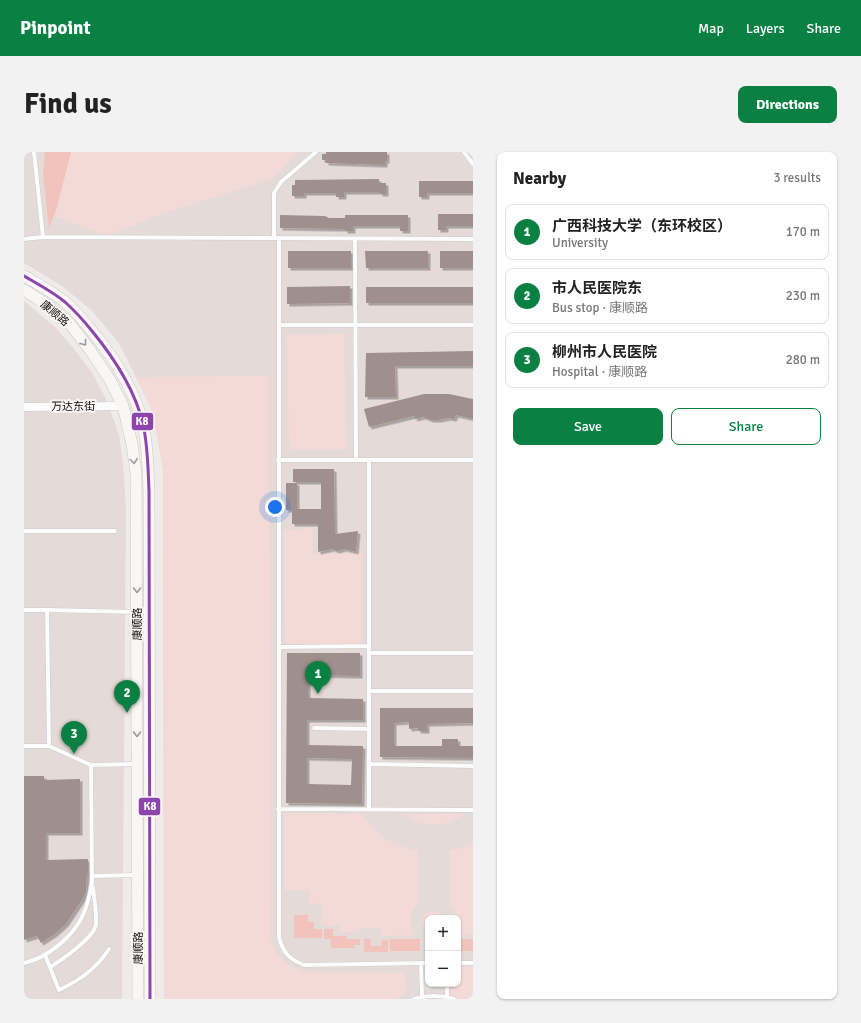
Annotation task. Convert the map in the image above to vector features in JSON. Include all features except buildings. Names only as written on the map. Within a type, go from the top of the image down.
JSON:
[{"type":"main road","name":"康顺路","points":[[24,276],[39,284],[64,302],[83,319],[124,375],[136,403],[143,426],[149,491],[150,999]]},
{"type":"main road","name":"康顺路","points":[[24,290],[46,304],[70,324],[90,350],[110,380],[123,406],[132,444],[136,473],[138,999]]},
{"type":"street","name":"万达东街","points":[[24,406],[123,406]]},
{"type":"lane","points":[[34,152],[43,237]]},
{"type":"lane","points":[[316,152],[281,182],[274,193],[278,325],[278,929],[280,944],[284,952],[290,958],[304,965],[425,963]]},
{"type":"lane","points":[[464,152],[473,164]]},
{"type":"lane","points":[[24,240],[43,237],[473,239]]},
{"type":"lane","points":[[355,239],[356,460]]},
{"type":"lane","points":[[278,325],[473,325]]},
{"type":"lane","points":[[278,460],[473,460]]},
{"type":"lane","points":[[369,460],[369,810]]},
{"type":"lane","points":[[24,531],[115,532]]},
{"type":"lane","points":[[24,610],[137,612]]},
{"type":"lane","points":[[47,610],[49,746]]},
{"type":"lane","points":[[279,647],[369,646]]},
{"type":"lane","points":[[369,653],[473,653]]},
{"type":"lane","points":[[369,691],[473,691]]},
{"type":"lane","points":[[314,728],[369,729]]},
{"type":"lane","points":[[24,746],[49,746],[91,765],[137,764]]},
{"type":"lane","points":[[369,764],[473,766]]},
{"type":"lane","points":[[50,967],[68,956],[91,933],[95,926],[96,919],[92,882],[91,765]]},
{"type":"lane","points":[[278,809],[473,810]]},
{"type":"lane","points":[[92,876],[138,875]]},
{"type":"lane","points":[[24,963],[45,955],[65,940],[77,926],[88,901],[92,882]]},
{"type":"lane","points":[[45,955],[59,990],[70,985],[91,970],[109,949]]},
{"type":"lane","points":[[421,963],[422,996]]},
{"type":"lane","points":[[461,963],[473,963]]},
{"type":"lane","points":[[447,987],[447,997]]},
{"type":"lane","points":[[414,999],[422,996],[437,996],[454,999]]},
{"type":"shaded area","points":[[24,152],[473,152],[473,999],[164,999],[163,470],[151,408],[119,343],[91,310],[62,286],[24,263]]},
{"type":"shaded area","points":[[45,152],[71,152],[56,210],[49,228],[43,174]]},
{"type":"shaded area","points":[[71,152],[297,152],[272,179],[164,213],[106,236],[55,216]]},
{"type":"shaded area","points":[[24,301],[57,329],[93,374],[106,399],[119,435],[123,463],[126,508],[122,999],[24,999]]},
{"type":"shaded area","points":[[344,334],[346,449],[289,449],[287,335]]},
{"type":"shaded area","points":[[268,376],[271,654],[270,936],[274,949],[285,963],[304,972],[405,973],[406,993],[396,999],[164,999],[163,470],[151,408],[136,377]]},
{"type":"shaded area","points":[[312,528],[313,554],[362,553],[362,645],[285,646],[284,530]]},
{"type":"shaded area","points":[[284,813],[361,814],[379,834],[385,838],[399,845],[418,851],[418,903],[410,919],[411,927],[415,935],[382,936],[381,928],[359,928],[359,932],[339,932],[339,925],[321,925],[321,904],[309,903],[309,890],[284,890]]},
{"type":"shaded area","points":[[404,814],[464,814],[447,823],[434,825],[422,824],[412,820]]},
{"type":"shaded area","points":[[473,843],[473,935],[461,935],[461,915],[456,915],[453,907],[449,903],[449,850],[458,849]]},
{"type":"shaded area","points":[[433,911],[440,915],[425,915],[425,927],[422,921],[425,914]]},
{"type":"shaded area","points":[[294,915],[308,915],[308,922],[314,922],[314,929],[322,929],[322,938],[294,938]]},
{"type":"shaded area","points":[[324,929],[333,929],[333,936],[346,936],[347,939],[360,939],[360,945],[354,945],[354,948],[331,948],[331,939],[324,939]]},
{"type":"shaded area","points":[[364,939],[371,939],[371,946],[381,946],[382,940],[388,940],[388,952],[364,952]]},
{"type":"shaded area","points":[[390,939],[420,939],[420,951],[390,951]]},
{"type":"shaded area","points":[[461,939],[473,939],[473,951],[461,951]]},
{"type":"shaded area","points":[[461,963],[473,963],[473,999],[454,999],[447,997],[447,987],[461,987]]},
{"type":"transit line","name":"K8","points":[[24,276],[50,291],[65,302],[83,320],[123,375],[135,399],[145,432],[148,458],[149,491],[150,999]]},
{"type":"place","name":"广西科技大学（东环校区）","points":[[318,694]]},
{"type":"place","name":"市人民医院东","points":[[127,713]]},
{"type":"place","name":"柳州市人民医院","points":[[74,754]]}]
